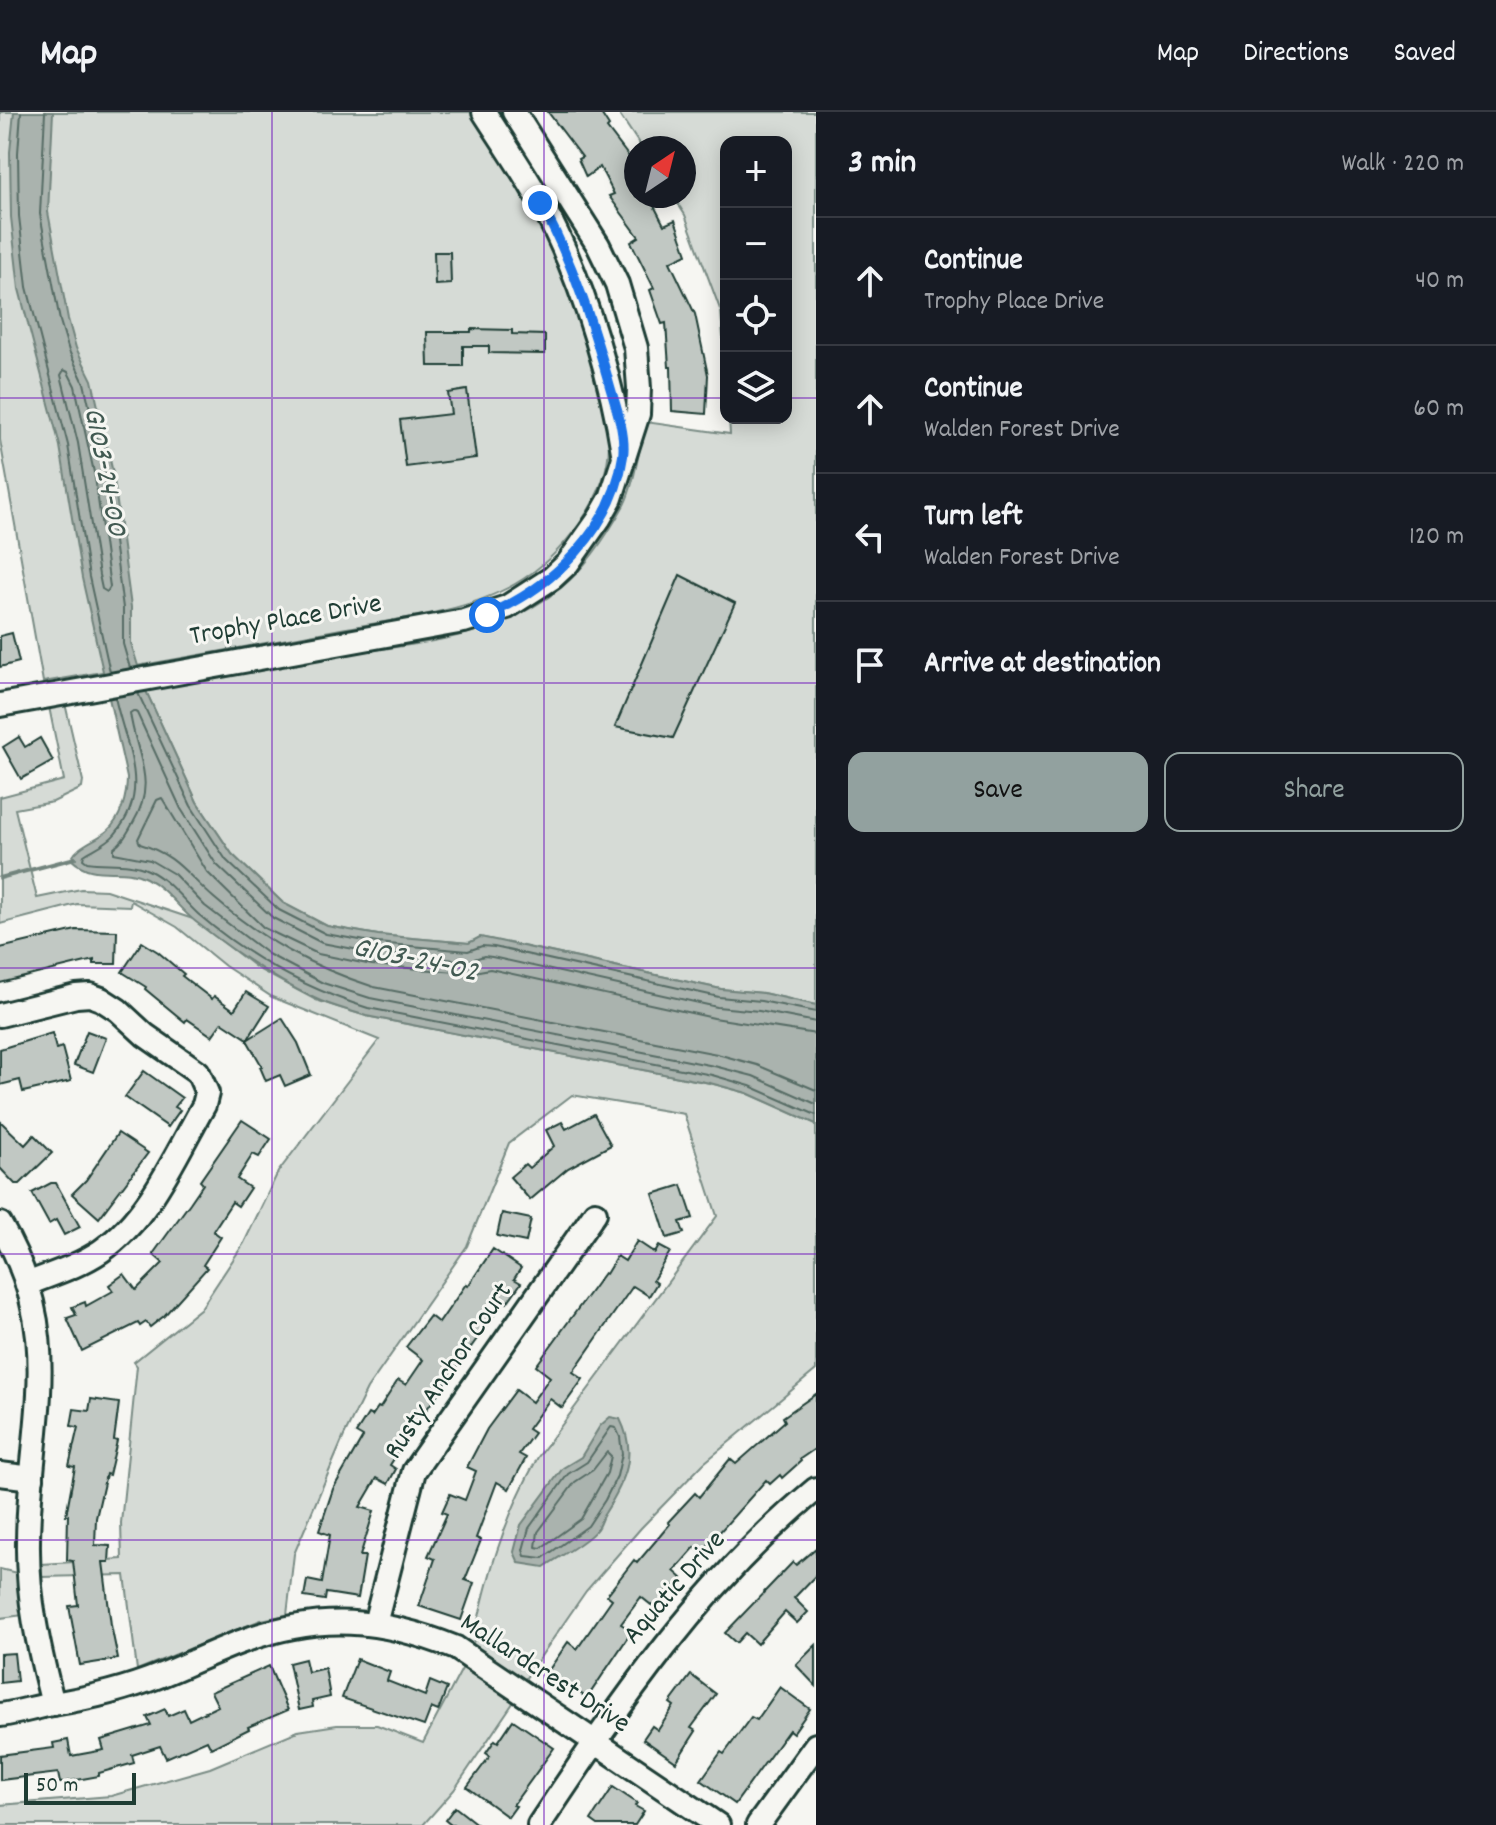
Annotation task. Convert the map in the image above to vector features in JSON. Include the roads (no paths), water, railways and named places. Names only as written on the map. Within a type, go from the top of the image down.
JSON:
[{"type":"street","points":[[514,112],[488,119],[556,232],[606,374],[617,411],[624,453]]},
{"type":"street","name":"Trophy Place Drive","points":[[0,705],[476,618],[520,599],[568,563],[611,498],[638,414],[639,367],[625,308],[609,265],[514,112]]},
{"type":"street","points":[[606,374],[639,367]]},
{"type":"street","points":[[0,1015],[90,995],[118,1010],[145,1035],[198,1072],[207,1093],[204,1105],[163,1178],[132,1222],[93,1256],[27,1284]]},
{"type":"street","name":"Rusty Anchor Court","points":[[375,1624],[414,1471],[595,1213]]},
{"type":"street","points":[[0,1224],[27,1284],[37,1326],[41,1370],[28,1540],[29,1578],[37,1643],[53,1704]]},
{"type":"street","points":[[0,1474],[32,1478]]},
{"type":"street","name":"Aquatic Drive","points":[[539,1825],[643,1672],[714,1587],[759,1540],[816,1489]]},
{"type":"street","name":"Mallardcrest Drive","points":[[0,1715],[77,1702],[118,1691],[278,1630],[336,1621],[375,1624],[419,1633],[456,1648],[718,1825]]},
{"type":"street","points":[[758,1825],[816,1745]]},
{"type":"water","name":"G103-24-00","points":[[14,112],[53,112],[48,212],[68,319],[76,348],[92,380],[113,473],[131,607],[131,643],[145,689],[197,802],[232,854],[283,903],[327,926],[378,935],[469,943],[480,937],[721,989],[763,993],[816,1005],[816,1124],[747,1093],[710,1083],[366,1016],[326,1003],[283,982],[238,954],[146,878],[127,872],[89,870],[71,859],[82,846],[107,831],[116,820],[124,800],[127,778],[82,578],[60,446],[19,289],[11,217],[10,152]]},
{"type":"water","points":[[610,1417],[620,1419],[625,1432],[627,1468],[597,1528],[586,1540],[544,1567],[519,1563],[514,1552],[521,1525],[563,1468],[581,1457],[600,1426]]},
{"type":"waterway","name":"G103-24-02","points":[[0,878],[75,858]]}]
